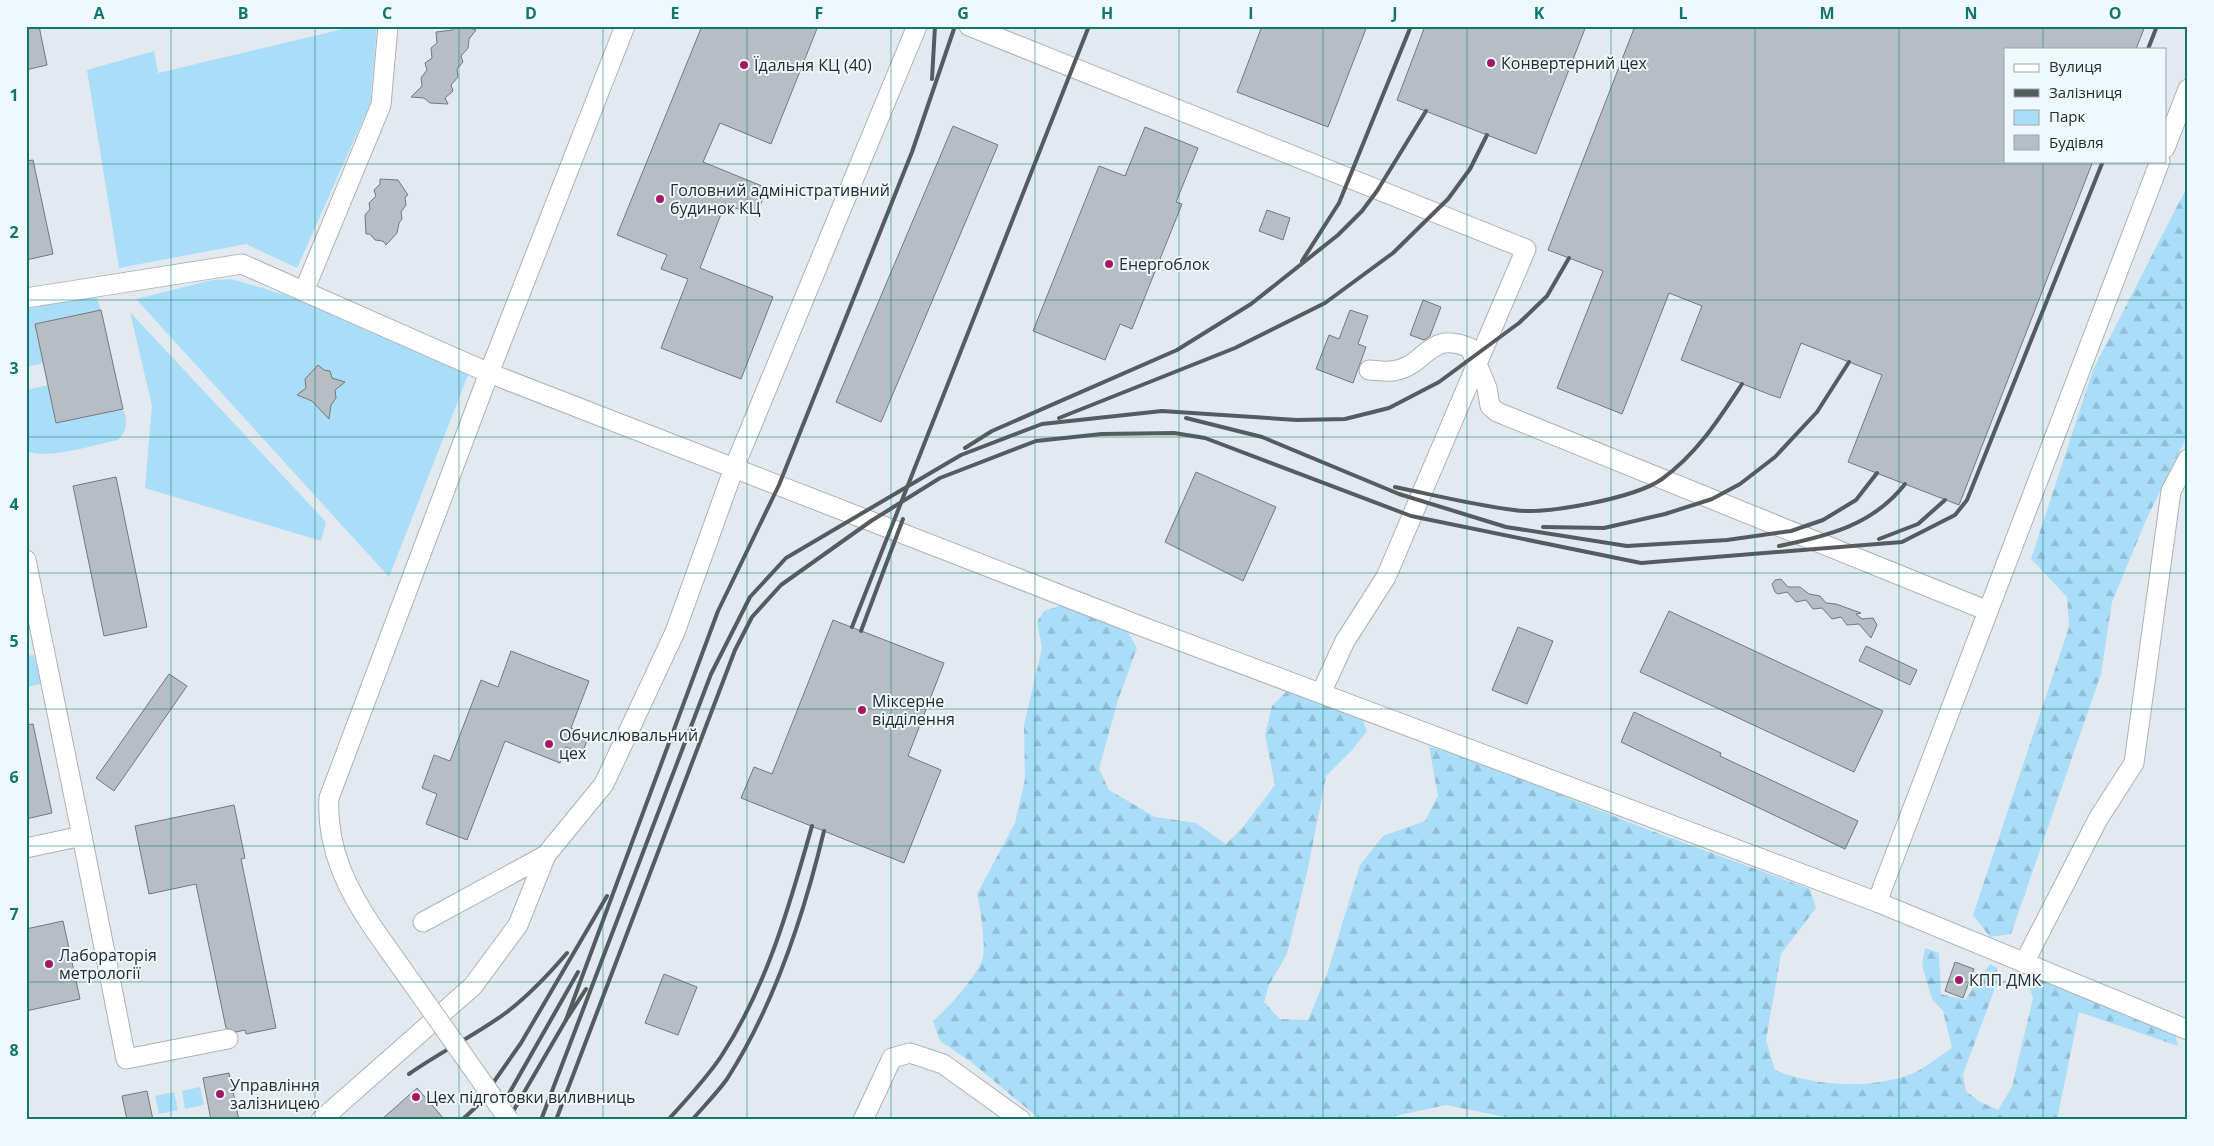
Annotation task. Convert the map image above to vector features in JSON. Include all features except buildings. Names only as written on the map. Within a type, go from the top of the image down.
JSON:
[{"type":"street","points":[[304,291],[381,105],[388,26]]},
{"type":"street","points":[[509,1120],[357,906],[332,847],[328,818],[329,798],[489,373],[624,26]]},
{"type":"street","points":[[321,1120],[473,986],[518,925],[546,856],[604,784],[674,632],[734,468],[917,26]]},
{"type":"street","points":[[969,26],[1526,249],[1386,577],[1345,641],[1321,694]]},
{"type":"street","points":[[2166,145],[2188,89]]},
{"type":"street","points":[[1877,902],[2160,162]]},
{"type":"street","points":[[26,298],[242,264],[489,373],[1321,694],[1877,902],[2188,1030]]},
{"type":"street","points":[[1368,370],[1393,372],[1411,364],[1438,344],[1455,342],[1470,348],[1487,388],[1490,406],[1497,412],[1988,610]]},
{"type":"street","points":[[2024,963],[2098,819],[2134,763],[2171,490],[2188,459]]},
{"type":"street","points":[[26,560],[126,1059],[228,1039]]},
{"type":"street","points":[[26,848],[82,836]]},
{"type":"street","points":[[423,922],[546,856]]},
{"type":"street","points":[[864,1120],[892,1058],[910,1053],[943,1064],[1021,1120]]},
{"type":"green space","points":[[356,26],[377,26],[370,104],[297,268],[246,244],[119,268],[87,70],[154,51],[158,73]]},
{"type":"green space","points":[[2188,185],[2188,434],[2146,520],[2112,602],[2101,674],[2011,934],[1990,937],[1973,915],[2069,627],[2067,597],[2031,559],[2093,370]]},
{"type":"green space","points":[[231,279],[289,296],[470,370],[389,577],[136,299],[212,280]]},
{"type":"green space","points":[[84,296],[97,298],[101,310],[35,324],[43,363],[26,367],[26,309]]},
{"type":"green space","points":[[130,312],[326,522],[321,541],[145,488],[152,406]]},
{"type":"green space","points":[[48,385],[57,423],[123,409],[126,426],[121,437],[118,440],[58,453],[46,454],[26,451],[26,390]]},
{"type":"green space","points":[[1063,605],[1128,632],[1137,648],[1118,700],[1099,769],[1109,790],[1155,817],[1196,823],[1226,844],[1243,827],[1275,785],[1265,735],[1272,706],[1288,690],[1361,716],[1367,731],[1353,749],[1326,776],[1308,868],[1287,954],[1269,985],[1264,1002],[1280,1019],[1308,1020],[1327,974],[1360,865],[1383,836],[1425,821],[1438,796],[1429,747],[1455,753],[1649,830],[1810,889],[1816,908],[1781,954],[1766,1040],[1775,1070],[1806,1080],[1840,1084],[1874,1083],[1912,1074],[1952,1048],[1943,1011],[1932,999],[1922,965],[1925,948],[1939,953],[1941,994],[1965,1000],[1990,964],[1997,968],[1997,983],[1963,1074],[1966,1091],[1980,1102],[1998,1110],[2012,1087],[2033,998],[2028,984],[2032,976],[2083,993],[2174,1030],[2178,1046],[2079,1012],[2057,1120],[1520,1120],[1446,1105],[1377,1120],[1041,1120],[970,1061],[940,1041],[933,1021],[968,984],[982,960],[984,946],[977,894],[1015,823],[1025,779],[1024,725],[1042,648],[1037,622],[1044,611]]},
{"type":"green space","points":[[34,655],[41,684],[26,687],[26,656]]},
{"type":"green space","points":[[200,1087],[204,1105],[185,1109],[182,1091]]},
{"type":"green space","points":[[174,1092],[178,1110],[159,1114],[155,1096]]},
{"type":"railway","points":[[932,79],[935,26]]},
{"type":"railway","points":[[586,989],[566,1020],[718,611],[779,485],[912,152],[955,26]]},
{"type":"railway","points":[[852,627],[1089,26]]},
{"type":"railway","points":[[1302,261],[1339,203],[1411,26]]},
{"type":"railway","points":[[2148,48],[2157,26]]},
{"type":"railway","points":[[965,448],[992,431],[1177,350],[1251,304],[1338,235],[1362,211],[1377,191],[1426,111]]},
{"type":"railway","points":[[1059,418],[1235,348],[1325,303],[1393,253],[1448,199],[1470,169],[1487,135]]},
{"type":"railway","points":[[556,1120],[735,650],[752,617],[781,585],[871,521],[940,478],[1036,441],[1102,434],[1174,433],[1205,438],[1411,516],[1641,563],[1902,542],[1955,515],[1967,500],[2103,162]]},
{"type":"railway","points":[[541,1120],[711,674],[750,597],[786,558],[961,455],[1042,424],[1162,411],[1297,420],[1345,419],[1389,408],[1439,382],[1519,323],[1547,296],[1569,258]]},
{"type":"railway","points":[[1543,527],[1604,528],[1665,514],[1712,499],[1740,484],[1775,457],[1817,412],[1849,362]]},
{"type":"railway","points":[[1395,487],[1454,500],[1528,511],[1568,507],[1632,493],[1662,479],[1686,459],[1725,410],[1742,384]]},
{"type":"railway","points":[[1186,418],[1262,437],[1399,494],[1506,527],[1627,546],[1727,540],[1791,531],[1823,520],[1856,500],[1877,473]]},
{"type":"railway","points":[[1779,546],[1815,538],[1848,527],[1879,510],[1905,484]]},
{"type":"railway","points":[[1879,539],[1918,524],[1945,500]]},
{"type":"railway","points":[[861,631],[903,519]]},
{"type":"railway","points":[[668,1120],[716,1064],[738,1029],[752,1001],[786,915],[812,826]]},
{"type":"railway","points":[[692,1120],[727,1079],[759,1021],[786,959],[797,927],[824,831]]},
{"type":"railway","points":[[462,1120],[477,1106],[521,1043],[607,896]]},
{"type":"railway","points":[[409,1074],[507,1012],[523,999],[567,953]]},
{"type":"railway","points":[[494,1120],[578,972]]},
{"type":"railway","points":[[508,1120],[566,1020]]},
{"type":"place","name":"Конвертерний цех","points":[[1491,63]]},
{"type":"place","name":"Їдальня КЦ (40)","points":[[744,65]]},
{"type":"place","name":"Головний адміністративний будинок КЦ","points":[[660,199]]},
{"type":"place","name":"Енергоблок","points":[[1109,264]]},
{"type":"place","name":"Міксерне відділення","points":[[862,710]]},
{"type":"place","name":"Обчислювальний цех","points":[[549,744]]},
{"type":"place","name":"Лабораторія метрології","points":[[49,964]]},
{"type":"place","name":"КПП ДМК","points":[[1959,980]]},
{"type":"place","name":"Управління залізницею","points":[[220,1094]]},
{"type":"place","name":"Цех підготовки виливниць","points":[[416,1097]]}]
